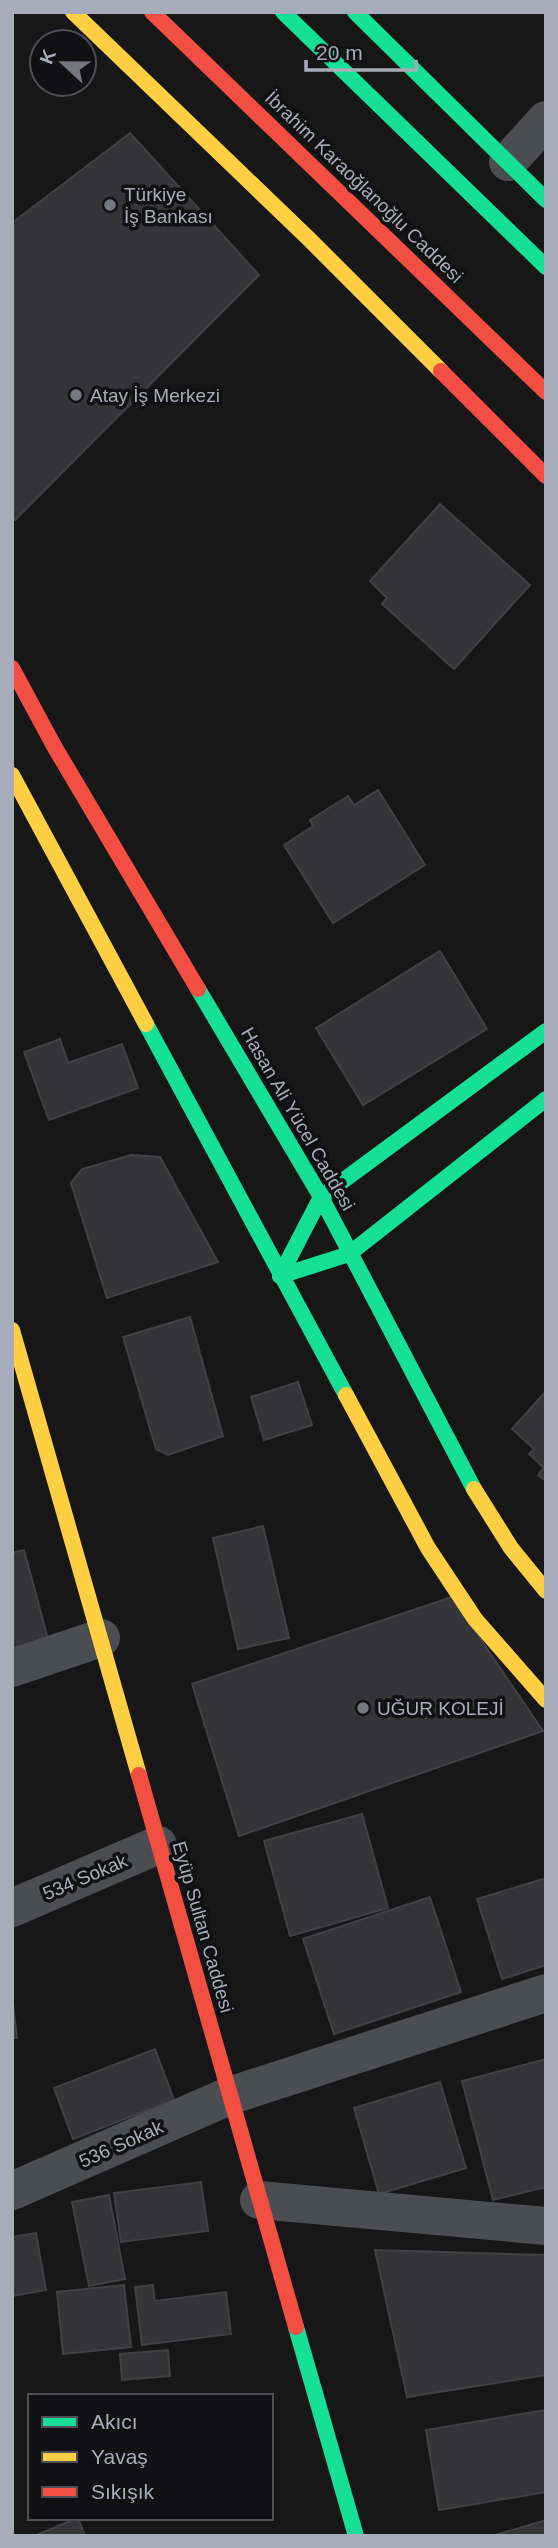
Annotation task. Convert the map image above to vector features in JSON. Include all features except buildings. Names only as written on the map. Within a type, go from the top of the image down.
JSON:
[{"type":"main road","points":[[73,12],[308,238],[546,476]]},
{"type":"main road","name":"İbrahim Karaoğlanoğlu Caddesi","points":[[152,12],[546,392]]},
{"type":"main road","points":[[283,12],[546,267]]},
{"type":"main road","points":[[355,12],[546,200]]},
{"type":"main road","name":"Hasan Ali Yücel Caddesi","points":[[12,668],[54,746],[321,1197],[492,1522],[530,1574],[546,1591]]},
{"type":"main road","points":[[12,775],[428,1548],[475,1619],[546,1700]]},
{"type":"main road","points":[[280,1276],[321,1197],[546,1031]]},
{"type":"main road","points":[[280,1276],[349,1254],[546,1099]]},
{"type":"main road","name":"Eyüp Sultan Caddesi","points":[[14,1341],[356,2536]]},
{"type":"street","points":[[508,162],[546,120]]},
{"type":"street","points":[[12,1668],[101,1638]]},
{"type":"street","name":"534 Sokak","points":[[12,1908],[158,1846]]},
{"type":"street","name":"536 Sokak","points":[[12,2191],[229,2096],[546,1993]]},
{"type":"street","points":[[259,2200],[546,2226]]},
{"type":"traffic: fast","points":[[283,12],[546,267]]},
{"type":"traffic: fast","points":[[355,12],[546,200]]},
{"type":"traffic: fast","points":[[198,989],[321,1197],[474,1489]]},
{"type":"traffic: fast","points":[[146,1024],[346,1395]]},
{"type":"traffic: fast","points":[[280,1276],[321,1197],[546,1031]]},
{"type":"traffic: fast","points":[[280,1276],[349,1254],[546,1099]]},
{"type":"traffic: fast","points":[[296,2327],[356,2536]]},
{"type":"traffic: slow","points":[[73,12],[308,238],[441,371]]},
{"type":"traffic: slow","points":[[12,775],[146,1024]]},
{"type":"traffic: slow","points":[[12,1330],[139,1775]]},
{"type":"traffic: slow","points":[[346,1395],[428,1548],[475,1619],[546,1700]]},
{"type":"traffic: slow","points":[[474,1489],[511,1548],[546,1591]]},
{"type":"traffic: jam","points":[[152,12],[546,392]]},
{"type":"traffic: jam","points":[[441,371],[546,476]]},
{"type":"traffic: jam","points":[[12,668],[54,746],[198,989]]},
{"type":"traffic: jam","points":[[139,1775],[296,2327]]},
{"type":"place","name":"Türkiye İş Bankası","points":[[110,205]]},
{"type":"place","name":"Atay İş Merkezi","points":[[76,395]]},
{"type":"place","name":"UĞUR KOLEJİ","points":[[363,1708]]}]
